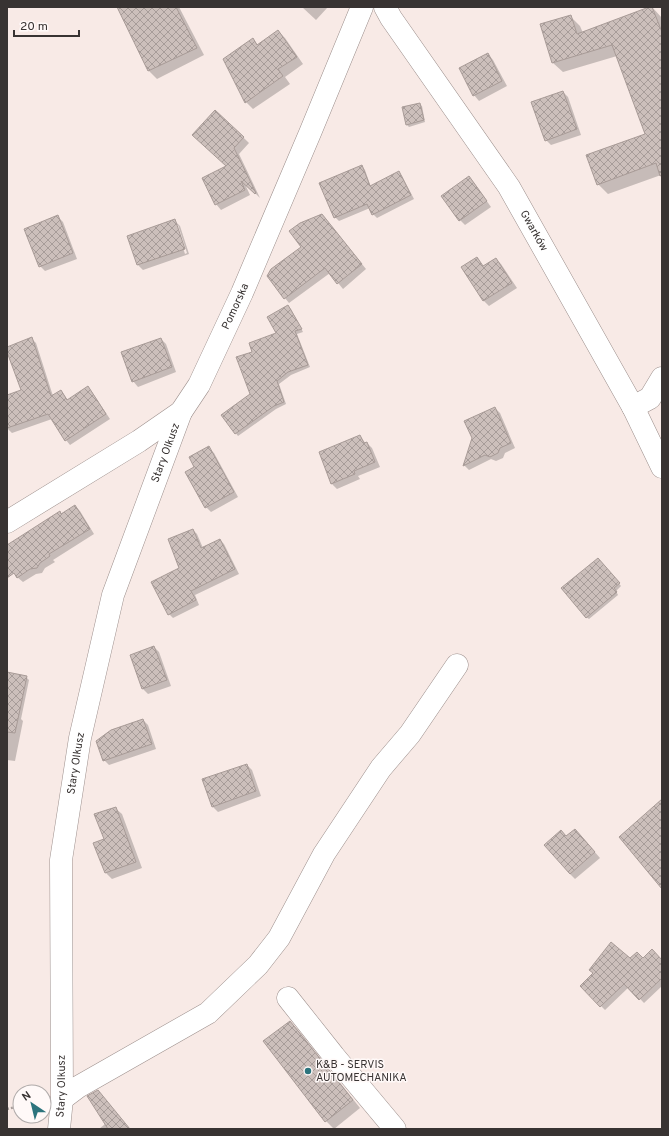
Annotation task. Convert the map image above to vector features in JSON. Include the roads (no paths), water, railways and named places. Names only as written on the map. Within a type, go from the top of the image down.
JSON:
[{"type":"street","name":"Pomorska","points":[[7,522],[139,441],[181,412],[199,385],[242,293],[362,7]]},
{"type":"street","name":"Gwarków","points":[[384,7],[509,187],[633,407],[662,467]]},
{"type":"street","points":[[633,407],[650,398],[662,378]]},
{"type":"street","name":"Stary Olkusz","points":[[59,1129],[62,1099],[60,860],[80,738],[113,594],[181,412]]},
{"type":"street","points":[[62,1099],[78,1087],[208,1013],[258,965],[279,938],[328,847],[381,768],[410,734],[457,665]]},
{"type":"street","points":[[288,998],[395,1129]]},
{"type":"place","name":"K&B - SERVIS AUTOMECHANIKA","points":[[308,1071]]}]
